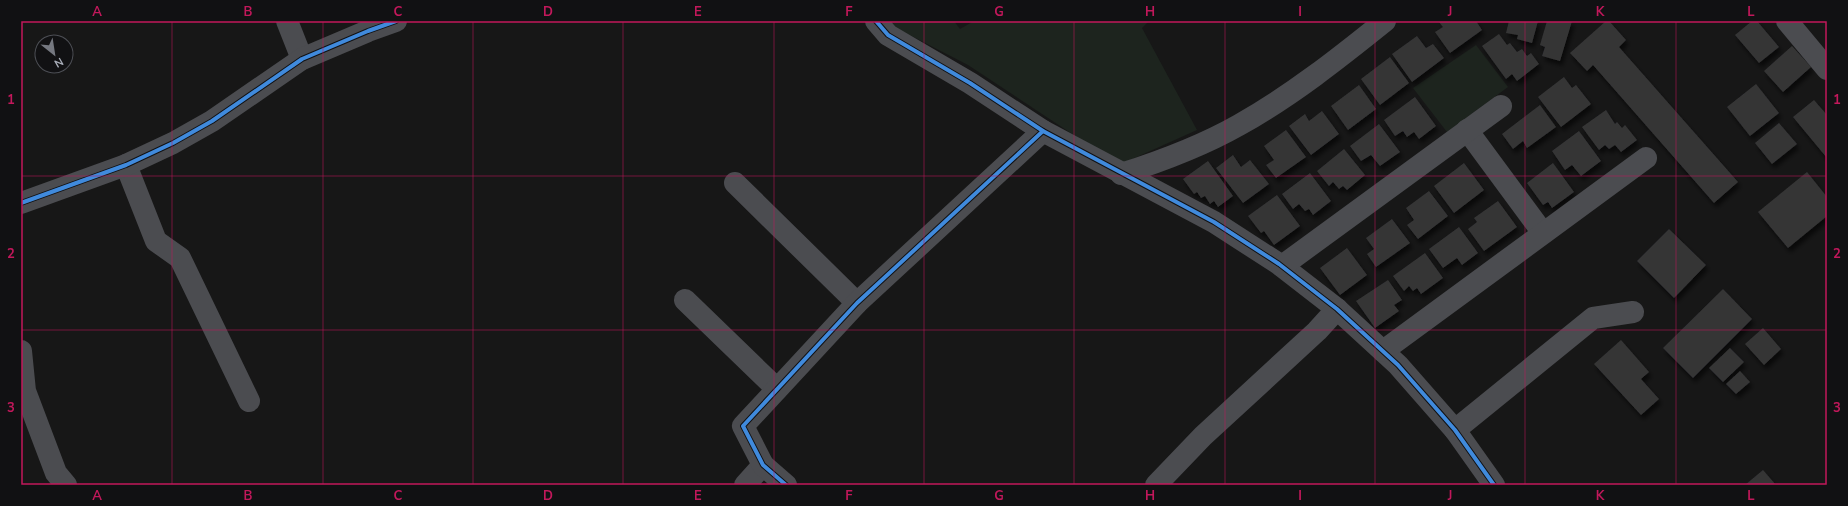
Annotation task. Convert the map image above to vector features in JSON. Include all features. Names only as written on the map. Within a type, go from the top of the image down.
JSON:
[{"type":"street","points":[[287,21],[302,59]]},
{"type":"street","points":[[21,203],[126,165],[173,143],[212,121],[302,59],[368,31],[396,21]]},
{"type":"street","points":[[876,21],[888,35],[970,83],[1043,131],[1121,174],[1214,222],[1282,266],[1337,309],[1398,365],[1454,430],[1494,485]]},
{"type":"street","points":[[1121,174],[1170,158],[1239,126],[1334,62],[1385,21]]},
{"type":"street","points":[[1787,21],[1827,69]]},
{"type":"street","points":[[1282,266],[1502,106]]},
{"type":"street","points":[[1467,130],[1543,233]]},
{"type":"street","points":[[786,485],[763,465],[743,426],[857,304],[1043,131]]},
{"type":"street","points":[[1383,351],[1646,158]]},
{"type":"street","points":[[126,165],[156,241],[180,258],[249,401]]},
{"type":"street","points":[[735,184],[857,304]]},
{"type":"street","points":[[685,300],[777,389]]},
{"type":"street","points":[[1156,485],[1203,436],[1318,330],[1337,309]]},
{"type":"street","points":[[1454,430],[1593,318],[1633,312]]},
{"type":"street","points":[[21,351],[25,391],[56,473],[66,485]]},
{"type":"street","points":[[745,485],[763,465]]},
{"type":"shaded area","points":[[889,21],[954,21],[960,29],[974,21],[1149,21],[1142,28],[1197,130],[1119,165],[968,65],[894,27]]},
{"type":"shaded area","points":[[1476,45],[1508,87],[1447,132],[1413,88]]},
{"type":"building","points":[[1476,21],[1482,30],[1450,53],[1435,32],[1443,27],[1439,22]]},
{"type":"building","points":[[1509,21],[1538,21],[1532,43],[1517,39],[1518,35],[1506,33]]},
{"type":"building","points":[[1547,21],[1572,21],[1560,61],[1542,56],[1545,47],[1540,45]]},
{"type":"building","points":[[1606,21],[1609,21],[1626,40],[1619,47],[1738,182],[1714,203],[1593,65],[1587,71],[1570,53]]},
{"type":"building","points":[[1752,21],[1757,21],[1779,47],[1759,63],[1735,35]]},
{"type":"building","points":[[1499,34],[1507,45],[1510,43],[1517,52],[1522,49],[1527,56],[1531,53],[1539,64],[1517,81],[1512,74],[1506,79],[1482,46]]},
{"type":"building","points":[[1417,36],[1426,48],[1433,44],[1444,58],[1412,82],[1392,54]]},
{"type":"building","points":[[1792,46],[1811,67],[1783,92],[1764,71]]},
{"type":"building","points":[[1390,57],[1409,83],[1380,105],[1361,79]]},
{"type":"building","points":[[1564,77],[1572,88],[1576,85],[1591,104],[1561,127],[1538,97]]},
{"type":"building","points":[[1756,84],[1779,113],[1750,136],[1727,107]]},
{"type":"building","points":[[1359,85],[1376,109],[1348,130],[1331,106]]},
{"type":"building","points":[[1415,97],[1436,126],[1419,139],[1414,132],[1407,137],[1403,131],[1395,136],[1384,120]]},
{"type":"building","points":[[1814,100],[1827,115],[1827,158],[1793,117]]},
{"type":"building","points":[[1540,105],[1556,127],[1527,148],[1523,141],[1513,149],[1502,134]]},
{"type":"building","points":[[1606,110],[1615,124],[1617,122],[1622,128],[1625,125],[1637,140],[1621,152],[1615,145],[1609,149],[1605,145],[1599,150],[1582,127]]},
{"type":"building","points":[[1322,111],[1339,134],[1311,155],[1289,126],[1305,114],[1309,121]]},
{"type":"building","points":[[1779,123],[1797,144],[1772,164],[1755,143]]},
{"type":"building","points":[[1379,124],[1400,152],[1380,166],[1371,155],[1361,161],[1350,146]]},
{"type":"building","points":[[1286,130],[1306,157],[1276,178],[1266,165],[1274,160],[1264,146]]},
{"type":"building","points":[[1579,131],[1601,161],[1581,176],[1572,165],[1565,170],[1552,151]]},
{"type":"building","points":[[1344,149],[1365,175],[1347,190],[1343,186],[1339,189],[1333,182],[1329,186],[1317,171]]},
{"type":"building","points":[[1233,155],[1241,167],[1250,160],[1269,184],[1243,203],[1216,168]]},
{"type":"building","points":[[1208,161],[1233,196],[1218,207],[1214,201],[1210,204],[1205,196],[1201,198],[1197,192],[1194,194],[1183,179]]},
{"type":"building","points":[[1464,163],[1484,190],[1454,213],[1434,186]]},
{"type":"building","points":[[1553,163],[1574,192],[1552,208],[1548,202],[1543,205],[1527,183]]},
{"type":"building","points":[[1807,172],[1827,197],[1827,216],[1788,248],[1758,212]]},
{"type":"building","points":[[1310,173],[1331,201],[1313,215],[1309,209],[1305,211],[1299,204],[1293,209],[1282,194]]},
{"type":"building","points":[[1429,191],[1448,216],[1418,239],[1407,225],[1414,220],[1406,208]]},
{"type":"building","points":[[1277,195],[1300,226],[1274,245],[1264,231],[1261,233],[1248,216]]},
{"type":"building","points":[[1498,201],[1517,227],[1484,251],[1468,229],[1477,222],[1474,218]]},
{"type":"building","points":[[1392,219],[1410,243],[1376,267],[1367,254],[1374,249],[1366,238]]},
{"type":"building","points":[[1459,227],[1478,253],[1462,265],[1457,258],[1443,268],[1429,249]]},
{"type":"building","points":[[1669,229],[1706,265],[1674,298],[1637,261]]},
{"type":"building","points":[[1347,248],[1367,275],[1340,295],[1320,268]]},
{"type":"building","points":[[1425,253],[1443,278],[1421,294],[1417,288],[1413,291],[1409,286],[1404,291],[1393,276]]},
{"type":"building","points":[[1388,280],[1402,300],[1394,305],[1399,311],[1375,328],[1356,301]]},
{"type":"building","points":[[1723,289],[1752,319],[1693,378],[1663,348]]},
{"type":"building","points":[[1763,328],[1781,349],[1764,365],[1745,344]]},
{"type":"building","points":[[1621,340],[1649,372],[1641,379],[1659,399],[1641,415],[1594,364]]},
{"type":"building","points":[[1730,348],[1744,362],[1723,382],[1709,368]]},
{"type":"building","points":[[1740,371],[1750,382],[1736,394],[1726,384]]},
{"type":"building","points":[[1763,470],[1776,485],[1745,485]]},
{"type":"cycle path","points":[[21,203],[126,165],[173,143],[212,121],[302,59],[368,31],[396,21]]},
{"type":"cycle path","points":[[876,21],[888,35],[970,83],[1043,131],[1214,222],[1279,264],[1337,309],[1398,365],[1455,430],[1494,485]]},
{"type":"cycle path","points":[[786,485],[763,465],[743,426],[857,303],[1043,131]]}]
